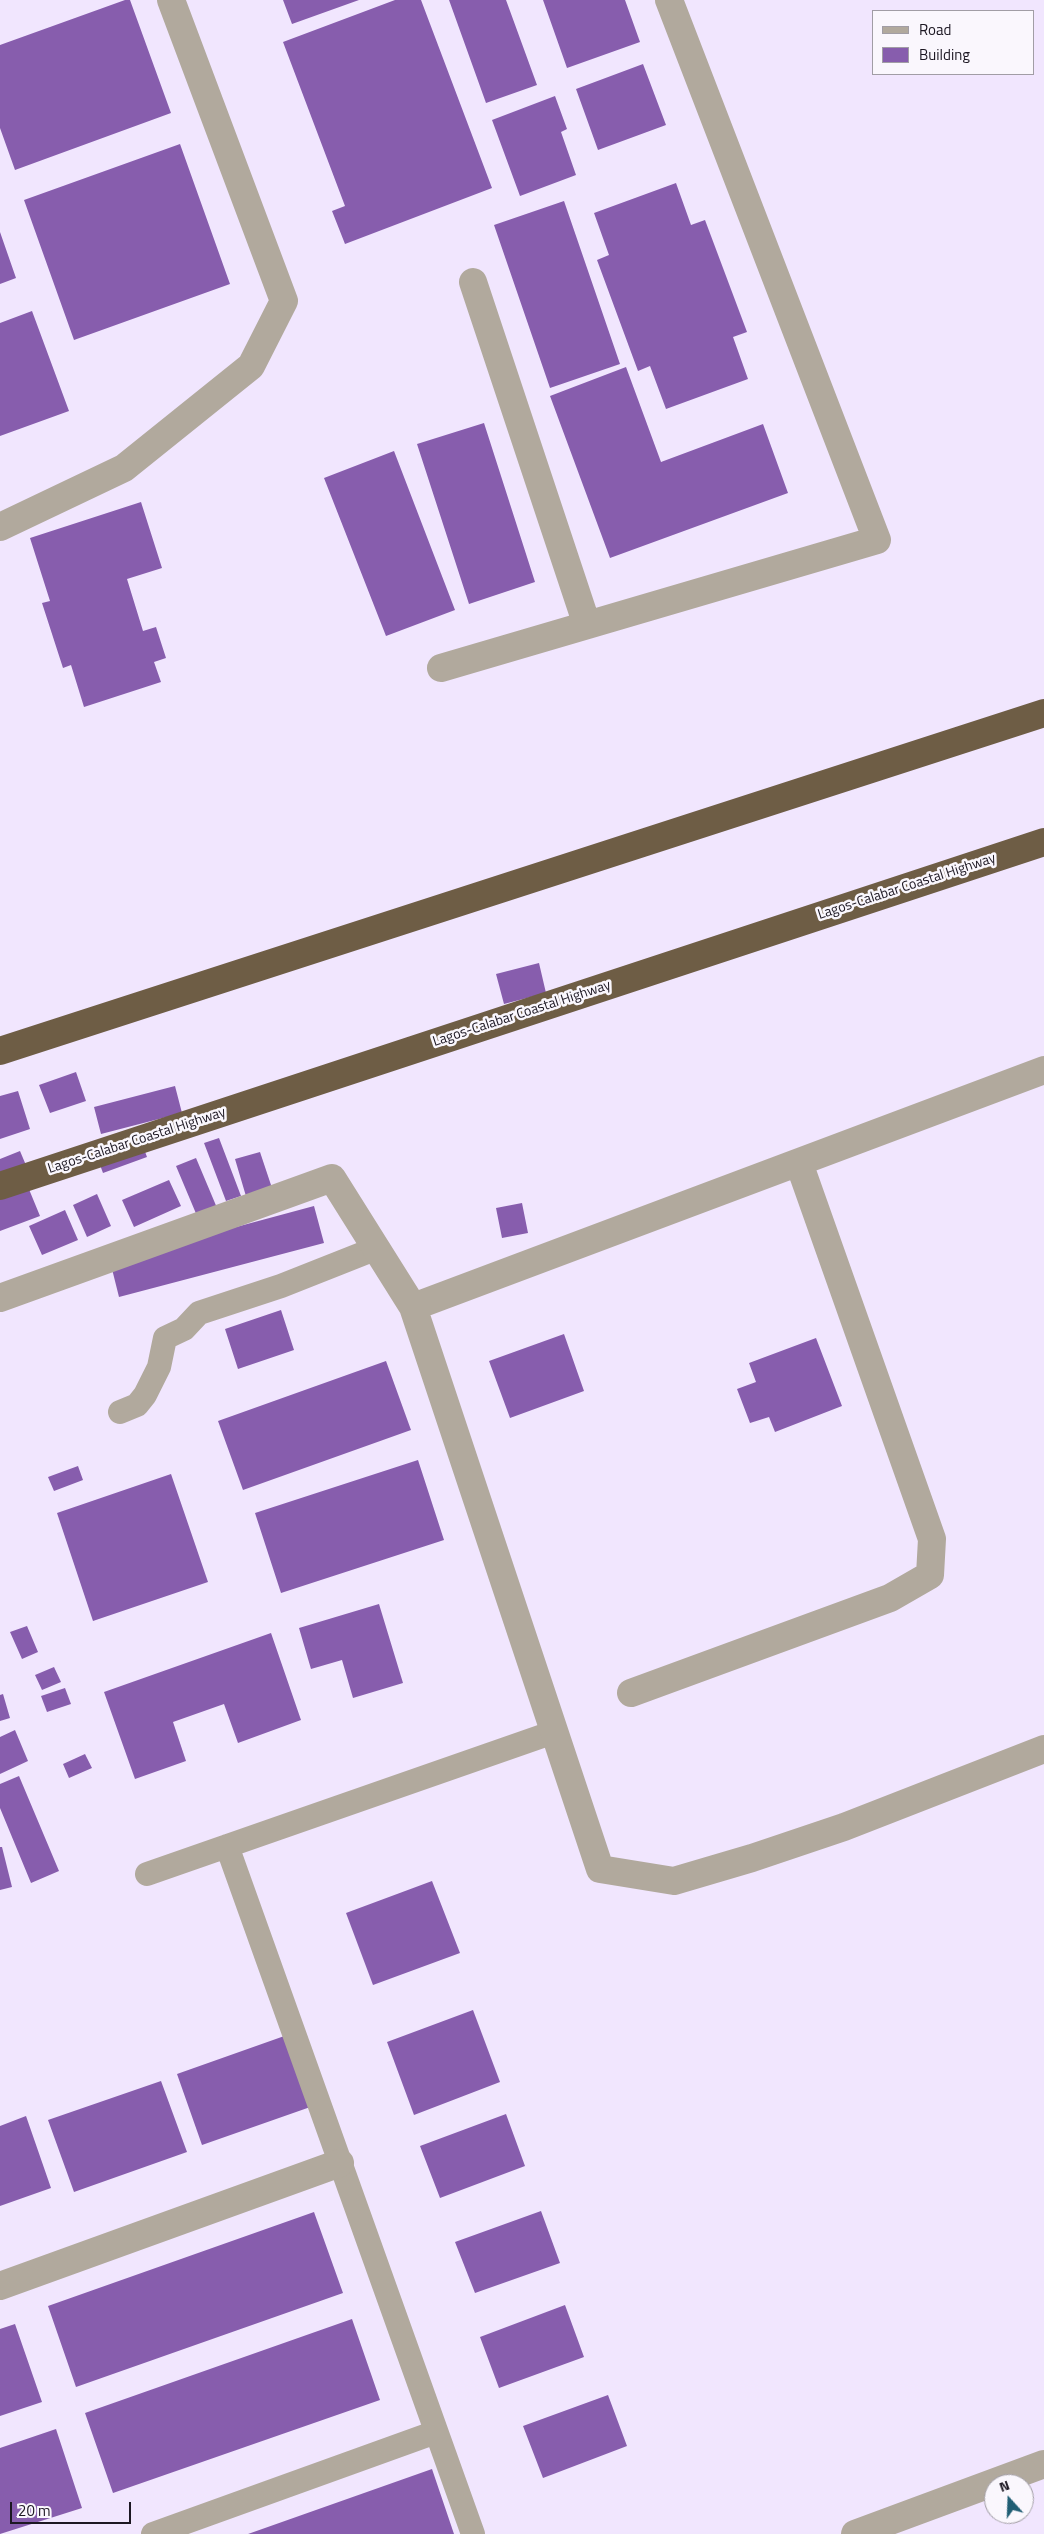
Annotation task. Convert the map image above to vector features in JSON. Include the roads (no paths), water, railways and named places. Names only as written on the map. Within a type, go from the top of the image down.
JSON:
[{"type":"highway","points":[[0,1051],[1044,714]]},
{"type":"highway","name":"Lagos-Calabar Coastal Highway","points":[[0,1186],[1044,842]]},
{"type":"street","points":[[0,527],[124,468],[251,366],[284,301],[171,0]]},
{"type":"street","points":[[441,668],[877,540],[669,0]]},
{"type":"street","points":[[473,282],[587,625]]},
{"type":"street","points":[[413,1307],[1044,1070]]},
{"type":"street","points":[[631,1693],[890,1598],[930,1575],[932,1539],[799,1162]]},
{"type":"street","points":[[0,1298],[332,1178],[413,1307],[600,1869],[674,1881],[752,1858],[844,1827],[1044,1749]]},
{"type":"street","points":[[0,2286],[340,2163]]},
{"type":"street","points":[[855,2534],[1044,2464]]},
{"type":"lane","points":[[120,1412],[137,1405],[145,1395],[159,1367],[165,1338],[184,1329],[200,1313],[210,1307],[281,1286],[377,1248]]},
{"type":"lane","points":[[147,1874],[554,1732]]},
{"type":"lane","points":[[227,1846],[473,2534]]},
{"type":"lane","points":[[153,2534],[436,2432]]}]
